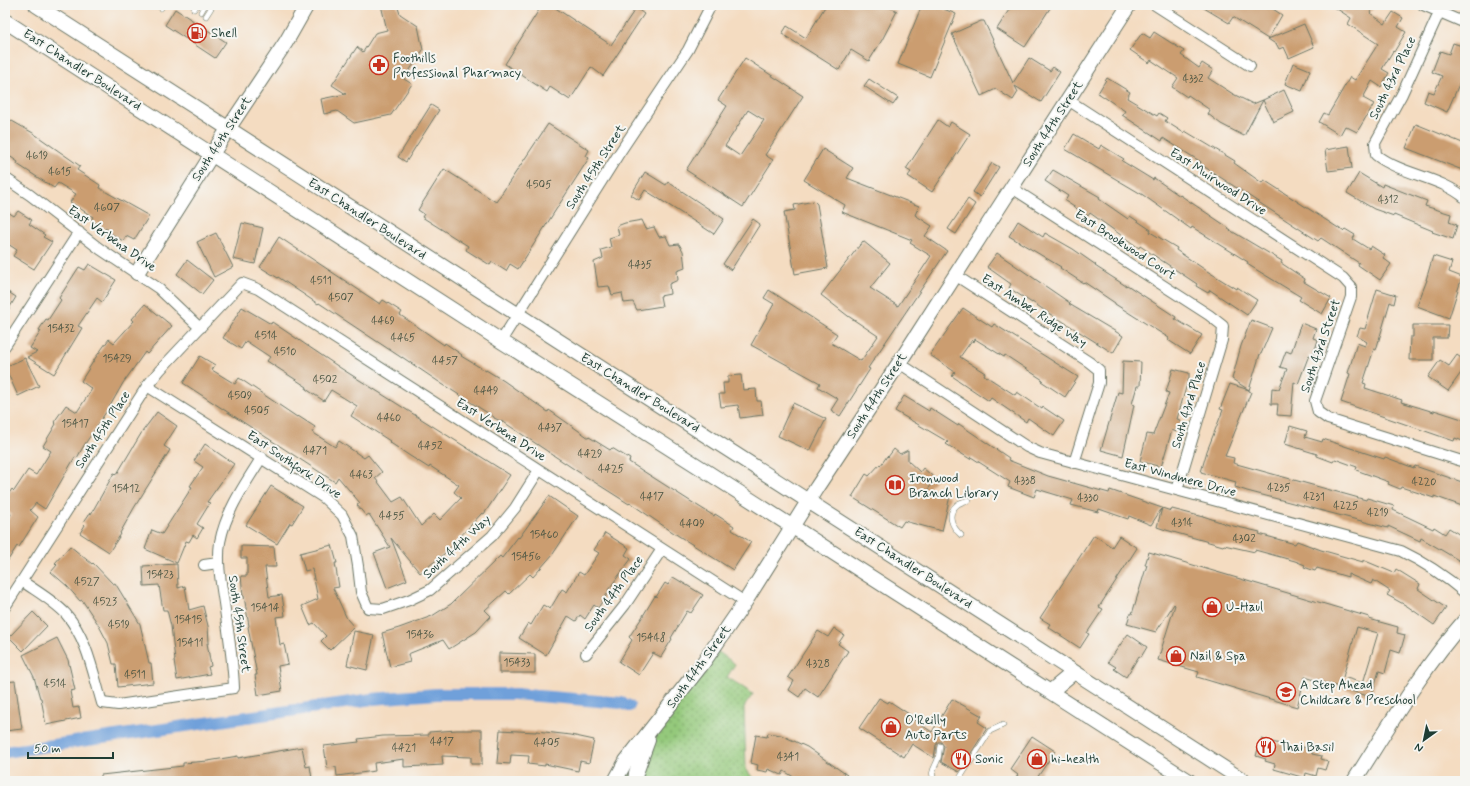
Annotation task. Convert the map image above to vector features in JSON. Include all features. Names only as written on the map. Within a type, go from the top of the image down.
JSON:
[{"type":"main road","name":"East Chandler Boulevard","points":[[36,5],[1244,781]]},
{"type":"main road","name":"South 46th Street","points":[[137,273],[228,129],[286,42],[307,5]]},
{"type":"main road","name":"South 44th Street","points":[[615,781],[626,761],[704,663],[745,602],[808,500],[899,363],[1130,5]]},
{"type":"main road","name":"East Chandler Boulevard","points":[[5,21],[501,341],[1189,781]]},
{"type":"main road","points":[[1354,781],[1422,676],[1447,640],[1465,620]]},
{"type":"main road","points":[[1050,692],[1074,672]]},
{"type":"main road","points":[[635,781],[636,773],[652,729]]},
{"type":"street","name":"South 45th Street","points":[[501,341],[622,150],[688,50],[710,5]]},
{"type":"street","points":[[1155,5],[1250,66]]},
{"type":"street","points":[[1423,5],[1465,23]]},
{"type":"street","name":"South 43rd Place","points":[[1439,13],[1402,94],[1375,142],[1376,155],[1386,163],[1447,187],[1465,198]]},
{"type":"street","name":"East Muirwood Drive","points":[[1068,100],[1344,278],[1351,287]]},
{"type":"street","name":"East Verbena Drive","points":[[5,178],[30,195],[100,249],[158,288],[200,328]]},
{"type":"street","name":"East Brookwood Court","points":[[1012,188],[1209,315],[1222,326]]},
{"type":"street","points":[[5,346],[79,232]]},
{"type":"street","name":"East Amber Ridge Way","points":[[955,276],[1083,358],[1099,370],[1099,383],[1074,462]]},
{"type":"street","name":"East Verbena Drive","points":[[242,283],[258,289],[745,602]]},
{"type":"street","name":"South 45th Place","points":[[5,607],[147,386],[160,370],[242,283]]},
{"type":"street","name":"South 43rd Street","points":[[1351,287],[1351,297],[1315,401],[1318,412],[1328,419],[1465,462]]},
{"type":"street","name":"South 43rd Place","points":[[1177,490],[1222,340],[1222,326]]},
{"type":"street","name":"East Windmere Drive","points":[[899,363],[1040,454],[1400,550],[1422,561],[1465,593]]},
{"type":"street","name":"East Southfork Drive","points":[[147,386],[262,457],[324,498],[342,515],[353,536],[361,592],[368,608]]},
{"type":"street","name":"South 45th Street","points":[[22,580],[66,614],[85,647],[102,703],[118,705],[234,688],[233,661],[218,563],[220,542],[227,517],[241,489],[262,457]]},
{"type":"street","name":"South 44th Way","points":[[368,608],[383,609],[409,600],[430,590],[492,536],[515,508],[539,470]]},
{"type":"street","name":"South 44th Place","points":[[586,654],[625,605],[662,549]]},
{"type":"street","name":"South 45th Street","points":[[204,565],[218,563]]},
{"type":"lane","points":[[201,12],[205,5]]},
{"type":"lane","points":[[206,16],[213,5]]},
{"type":"lane","points":[[961,535],[951,524],[951,518],[953,510],[958,504],[969,500]]},
{"type":"lane","points":[[958,781],[990,731],[1003,725]]},
{"type":"lane","points":[[935,781],[932,774],[933,768],[938,760],[940,746]]},
{"type":"green space","points":[[713,648],[735,664],[727,677],[753,694],[744,707],[746,769],[755,781],[615,781]]},
{"type":"building","name":"Foothills Professional Pharmacy","points":[[381,5],[397,5],[400,14],[418,26],[423,50],[404,79],[412,84],[391,115],[354,123],[337,111],[324,114],[321,99],[346,94],[332,85],[357,47],[363,52],[375,33],[387,30]]},
{"type":"building","points":[[542,5],[551,5],[611,45],[636,8],[644,14],[603,76],[591,67],[570,100],[550,87],[547,92],[505,64]]},
{"type":"building","points":[[826,5],[885,5],[897,11],[869,61],[851,50],[839,70],[782,34],[787,26],[806,38]]},
{"type":"building","points":[[922,5],[934,5],[956,14],[930,77],[898,64]]},
{"type":"building","points":[[1012,5],[1052,5],[1025,47],[997,29]]},
{"type":"building","points":[[1199,5],[1267,5],[1282,15],[1268,39],[1233,17],[1229,23]]},
{"type":"building","points":[[1331,5],[1375,5],[1370,13],[1385,24],[1393,12],[1403,18],[1398,27],[1406,32],[1382,69],[1389,73],[1381,87],[1372,81],[1363,98],[1374,104],[1357,132],[1345,126],[1340,135],[1319,122],[1324,113],[1328,115],[1350,77],[1355,80],[1378,44],[1348,24],[1351,18]]},
{"type":"building","points":[[175,9],[226,42],[215,58],[165,25]]},
{"type":"building","points":[[984,21],[1013,83],[1029,58],[1050,71],[1053,67],[1060,72],[1041,102],[1015,86],[1018,92],[1013,100],[996,89],[981,96],[952,34]]},
{"type":"building","points":[[1304,24],[1314,47],[1289,58],[1284,47],[1279,49],[1277,45],[1268,39]]},
{"type":"building","points":[[1154,32],[1184,51],[1181,55],[1199,68],[1202,63],[1213,70],[1208,78],[1233,94],[1253,104],[1263,100],[1244,136],[1221,124],[1208,114],[1210,110],[1188,95],[1187,97],[1172,87],[1178,78],[1151,60],[1149,63],[1130,50],[1142,33],[1150,38]]},
{"type":"building","points":[[1453,43],[1465,47],[1465,83],[1460,82],[1447,112],[1424,102],[1428,91],[1434,93],[1442,76],[1432,72],[1440,51],[1449,54]]},
{"type":"building","points":[[745,58],[803,96],[765,155],[773,160],[743,207],[686,170],[727,106],[718,100]],"holes":[[[748,110],[764,120],[740,156],[725,146]]]},
{"type":"building","points":[[1293,63],[1310,70],[1302,91],[1285,84]]},
{"type":"building","points":[[1107,78],[1130,92],[1127,98],[1157,116],[1159,113],[1167,118],[1165,121],[1184,133],[1185,131],[1235,161],[1234,163],[1262,183],[1264,180],[1343,231],[1345,229],[1355,235],[1353,239],[1369,249],[1371,246],[1385,255],[1383,258],[1391,264],[1380,280],[1358,265],[1359,263],[1321,238],[1318,241],[1200,164],[1201,162],[1163,138],[1162,141],[1122,115],[1125,111],[1098,93]]},
{"type":"building","points":[[869,79],[898,98],[893,105],[864,86]]},
{"type":"building","points":[[1284,90],[1294,112],[1273,122],[1263,100]]},
{"type":"building","points":[[431,105],[439,110],[406,162],[398,157]]},
{"type":"building","points":[[5,117],[33,133],[80,166],[77,170],[100,185],[99,188],[149,216],[134,240],[126,236],[123,241],[109,232],[110,231],[91,220],[93,217],[70,202],[76,194],[58,183],[54,188],[17,164],[18,162],[5,153]]},
{"type":"building","points":[[938,120],[948,127],[951,122],[970,134],[932,192],[908,176],[911,172],[906,169]]},
{"type":"building","points":[[548,124],[589,150],[586,156],[589,158],[518,269],[510,264],[506,271],[492,262],[490,265],[466,250],[468,246],[422,217],[424,214],[418,210],[444,169],[496,202]]},
{"type":"building","points":[[1416,124],[1465,144],[1465,171],[1406,148]]},
{"type":"building","points":[[1074,134],[1099,149],[1101,145],[1124,159],[1122,161],[1153,180],[1154,178],[1229,228],[1228,229],[1282,261],[1281,263],[1305,279],[1304,282],[1331,298],[1322,314],[1299,300],[1301,297],[1247,264],[1248,262],[1192,227],[1191,229],[1143,195],[1065,149]]},
{"type":"building","points":[[1349,146],[1352,168],[1328,171],[1325,150]]},
{"type":"building","points":[[823,149],[853,168],[847,178],[919,206],[915,215],[932,226],[925,236],[947,251],[868,368],[870,369],[840,416],[831,410],[838,399],[818,387],[820,383],[751,345],[774,304],[764,298],[769,290],[837,334],[831,343],[861,361],[878,336],[848,316],[821,295],[863,241],[890,263],[870,288],[898,306],[931,256],[910,243],[912,240],[842,212],[845,205],[804,180]]},
{"type":"building","points":[[992,163],[999,167],[980,197],[973,192]]},
{"type":"building","points":[[1053,170],[1100,197],[1099,199],[1128,219],[1130,216],[1151,230],[1150,232],[1177,248],[1176,250],[1207,271],[1236,289],[1237,287],[1257,300],[1247,315],[1210,290],[1208,293],[1196,286],[1197,284],[1140,246],[1139,248],[1090,213],[1088,216],[1065,201],[1068,196],[1045,181]]},
{"type":"building","points":[[645,172],[666,185],[668,182],[724,219],[714,234],[645,190],[639,200],[631,195]]},
{"type":"building","points":[[1359,173],[1382,187],[1383,184],[1427,201],[1425,206],[1451,214],[1449,222],[1457,225],[1453,239],[1432,232],[1433,231],[1394,215],[1374,209],[1347,193]]},
{"type":"building","points":[[968,199],[975,204],[956,234],[948,229]]},
{"type":"building","points":[[814,201],[817,204],[828,268],[795,274],[784,212],[795,210],[794,205]]},
{"type":"building","points":[[5,210],[14,216],[18,211],[32,220],[29,224],[45,235],[43,237],[52,242],[34,269],[13,256],[17,250],[5,242]]},
{"type":"building","points":[[753,219],[760,224],[731,270],[723,264]]},
{"type":"building","points":[[642,220],[646,229],[654,227],[659,237],[666,236],[670,245],[679,244],[683,251],[685,268],[677,271],[678,280],[669,284],[670,294],[660,296],[662,306],[637,310],[633,302],[624,303],[622,293],[612,295],[609,286],[598,287],[594,262],[603,258],[601,250],[611,247],[609,238],[619,235],[617,226]]},
{"type":"building","points":[[1018,221],[1043,237],[1045,233],[1073,249],[1096,265],[1095,266],[1126,286],[1127,285],[1176,317],[1175,319],[1202,335],[1190,354],[1168,340],[1169,338],[1060,268],[1061,267],[1009,236]]},
{"type":"building","points":[[242,223],[263,228],[255,264],[233,259]]},
{"type":"building","points":[[216,233],[233,267],[214,277],[197,242]]},
{"type":"building","points":[[279,237],[380,304],[383,300],[402,312],[400,315],[444,345],[445,343],[462,355],[461,356],[504,381],[548,412],[549,410],[589,438],[610,450],[612,448],[630,459],[629,462],[714,516],[715,514],[734,526],[732,530],[751,542],[733,570],[630,503],[629,504],[577,471],[505,423],[494,418],[319,303],[318,304],[278,277],[260,267]]},
{"type":"building","points":[[997,253],[1070,303],[1069,304],[1123,336],[1113,353],[1009,288],[1011,284],[987,267]]},
{"type":"building","points":[[1433,256],[1452,262],[1449,272],[1462,277],[1449,318],[1417,306],[1427,280]]},
{"type":"building","points":[[187,260],[213,280],[202,294],[177,274]]},
{"type":"building","points":[[89,264],[116,280],[102,302],[97,298],[78,326],[82,328],[54,374],[27,357],[37,352],[30,348],[41,331],[39,330],[46,319],[48,320],[61,300],[59,298],[79,267],[85,270]]},
{"type":"building","points":[[1377,289],[1396,295],[1394,304],[1390,302],[1376,350],[1374,349],[1363,383],[1366,384],[1365,388],[1402,400],[1401,402],[1434,412],[1434,410],[1465,420],[1465,442],[1455,438],[1454,441],[1341,402],[1350,374],[1348,373],[1357,343],[1365,346],[1367,342],[1357,336],[1360,328],[1365,329]]},
{"type":"building","points":[[5,290],[16,297],[5,315]]},
{"type":"building","points":[[145,304],[172,326],[147,354],[145,352],[123,383],[77,458],[75,457],[45,509],[36,503],[30,510],[38,517],[19,547],[17,546],[5,565],[5,524],[11,514],[5,510],[5,499],[12,489],[14,491],[28,470],[36,475],[51,451],[43,446],[56,424],[54,422],[66,405],[77,412],[92,389],[81,381],[96,357],[109,339],[114,343],[134,321],[132,319]]},
{"type":"building","points":[[242,307],[271,324],[272,322],[342,369],[510,475],[484,514],[482,513],[444,554],[420,573],[391,538],[407,580],[387,588],[374,553],[390,547],[369,514],[366,516],[357,505],[360,503],[338,477],[335,482],[183,383],[200,356],[215,365],[212,370],[235,384],[239,378],[297,417],[298,416],[315,427],[312,432],[335,447],[339,441],[364,458],[368,455],[382,472],[375,478],[393,502],[402,497],[421,526],[434,514],[440,520],[461,498],[454,492],[459,485],[430,466],[429,468],[410,456],[351,416],[357,406],[331,390],[324,401],[306,389],[307,387],[267,361],[270,357],[246,341],[241,349],[223,338]]},
{"type":"building","points":[[963,308],[992,327],[994,324],[1078,377],[1065,397],[1041,381],[1043,380],[1005,355],[1004,357],[975,339],[974,342],[972,340],[960,357],[1015,395],[1017,392],[1042,409],[1043,407],[1064,421],[1054,436],[1028,418],[1026,422],[991,398],[989,401],[952,376],[955,372],[930,355]]},
{"type":"building","points":[[1251,320],[1272,328],[1260,354],[1249,390],[1232,379],[1241,346]]},
{"type":"building","points":[[1301,323],[1316,329],[1313,338],[1318,340],[1313,356],[1309,355],[1298,384],[1294,382],[1291,416],[1277,415],[1278,404],[1271,404],[1272,388],[1279,389],[1287,369],[1280,367],[1286,351],[1291,353]]},
{"type":"building","points":[[1413,325],[1448,325],[1447,338],[1433,338],[1433,360],[1409,360],[1410,337],[1413,337]]},
{"type":"building","points":[[1457,355],[1465,361],[1465,367],[1448,391],[1428,377],[1440,360],[1449,366]]},
{"type":"building","points":[[25,358],[39,386],[18,396],[5,367]]},
{"type":"building","points":[[1123,361],[1141,362],[1140,386],[1137,386],[1132,404],[1134,405],[1123,456],[1101,450],[1118,392],[1122,393]]},
{"type":"building","points":[[1173,369],[1189,373],[1189,377],[1177,419],[1181,420],[1176,432],[1172,430],[1161,467],[1140,461],[1147,434],[1153,435],[1169,393],[1166,392]]},
{"type":"building","points":[[741,375],[743,390],[756,389],[757,401],[761,401],[763,415],[740,418],[738,405],[721,407],[719,394],[724,394],[723,383],[728,383],[728,376]]},
{"type":"building","points":[[1230,384],[1251,392],[1225,456],[1234,458],[1233,463],[1366,500],[1367,498],[1394,506],[1393,510],[1433,529],[1434,527],[1445,534],[1449,528],[1465,538],[1465,564],[1421,538],[1420,541],[1388,526],[1388,528],[1247,491],[1235,487],[1236,482],[1201,472],[1207,451],[1223,410],[1220,409]]},
{"type":"building","points":[[904,396],[929,411],[930,408],[958,426],[959,424],[1009,458],[1008,460],[1048,476],[1109,493],[1110,490],[1162,508],[1151,525],[1129,516],[1128,519],[1099,509],[1098,512],[1071,505],[1073,500],[1037,489],[1034,497],[1008,487],[1010,482],[971,457],[970,459],[946,444],[948,442],[895,411]]},
{"type":"building","points":[[793,403],[826,419],[810,451],[778,436]]},
{"type":"building","points":[[157,412],[177,426],[164,446],[170,450],[109,552],[80,533],[85,525],[83,523],[90,513],[91,514],[114,473],[117,474],[142,432]]},
{"type":"building","points":[[1290,426],[1307,431],[1305,437],[1322,442],[1323,439],[1384,459],[1385,457],[1414,468],[1415,466],[1465,483],[1465,507],[1434,496],[1434,498],[1401,487],[1400,489],[1388,484],[1389,482],[1356,470],[1357,467],[1335,459],[1333,462],[1317,456],[1317,454],[1285,444]]},
{"type":"building","points":[[205,444],[234,464],[207,502],[210,503],[197,524],[203,528],[197,538],[193,535],[189,542],[186,541],[177,563],[145,549],[152,530],[162,534],[192,487],[190,486],[203,467],[194,461]]},
{"type":"building","name":"Ironwood Branch Library","points":[[894,449],[900,454],[908,450],[908,461],[920,472],[923,468],[936,479],[926,492],[950,496],[942,531],[904,521],[900,527],[852,497],[866,474],[869,476],[880,464],[881,465]]},
{"type":"building","points":[[271,486],[303,506],[277,544],[246,525]]},
{"type":"building","points":[[549,496],[578,516],[553,554],[533,577],[530,574],[509,594],[506,591],[485,610],[491,616],[476,632],[449,649],[443,640],[408,654],[410,662],[390,667],[382,633],[432,616],[451,604],[500,556],[502,558],[518,537],[519,538]]},
{"type":"building","points":[[1162,508],[1171,511],[1172,509],[1203,516],[1229,525],[1260,532],[1259,534],[1295,544],[1297,541],[1321,550],[1363,562],[1363,560],[1394,573],[1396,569],[1420,584],[1418,589],[1446,608],[1434,625],[1407,606],[1387,595],[1390,591],[1373,580],[1371,584],[1348,574],[1348,577],[1317,568],[1315,571],[1304,567],[1305,565],[1295,561],[1255,550],[1255,552],[1223,546],[1157,527]]},
{"type":"building","points":[[605,533],[629,548],[625,555],[631,559],[608,590],[609,591],[598,608],[594,605],[585,619],[580,615],[576,621],[568,616],[546,655],[519,638],[528,623],[531,625],[543,605],[550,609],[562,589],[567,592],[579,572],[584,575],[599,553],[594,550]]},
{"type":"building","points":[[1094,535],[1112,547],[1119,536],[1137,548],[1099,607],[1103,609],[1087,633],[1089,634],[1080,648],[1048,627],[1050,624],[1040,618]]},
{"type":"building","points":[[332,545],[337,563],[335,563],[339,587],[333,588],[347,619],[354,627],[330,650],[321,641],[326,636],[314,623],[310,625],[302,606],[318,599],[312,569],[305,571],[300,553]]},
{"type":"building","points":[[70,546],[92,564],[93,563],[113,584],[115,583],[140,624],[149,663],[151,663],[153,683],[118,687],[116,664],[113,664],[108,643],[98,624],[82,600],[80,601],[67,586],[51,572],[57,565],[55,563]]},
{"type":"building","points":[[241,546],[274,547],[276,567],[265,567],[269,597],[282,595],[285,616],[276,617],[280,645],[284,644],[288,664],[278,666],[282,691],[258,695],[255,675],[257,675],[248,627],[241,576],[247,576],[247,558],[241,558]]},
{"type":"building","points":[[1149,552],[1369,617],[1369,619],[1398,627],[1397,633],[1405,635],[1400,653],[1391,650],[1385,673],[1379,671],[1371,697],[1305,677],[1297,707],[1197,677],[1199,672],[1158,660],[1175,605],[1174,604],[1156,632],[1127,624],[1130,614],[1132,614],[1147,565],[1145,565]],"holes":[[[1357,627],[1378,633],[1363,683],[1343,677]]]},
{"type":"building","points":[[177,564],[178,588],[185,586],[189,610],[203,606],[208,626],[209,643],[207,643],[211,666],[208,667],[210,674],[177,680],[171,626],[167,610],[163,610],[159,585],[144,586],[143,566]]},
{"type":"building","points":[[673,577],[703,595],[691,613],[687,611],[661,657],[653,653],[639,675],[619,662],[632,640],[629,637],[655,596],[656,597],[665,583],[668,585]]},
{"type":"building","points":[[33,612],[47,626],[23,651],[9,637]]},
{"type":"building","points":[[834,628],[844,635],[838,644],[848,651],[818,697],[805,688],[799,697],[789,690],[794,681],[788,677],[818,631],[828,637]]},
{"type":"building","points":[[354,631],[374,635],[367,670],[347,665]]},
{"type":"building","points":[[1128,634],[1147,647],[1141,657],[1139,656],[1126,677],[1114,669],[1116,667],[1108,662]]},
{"type":"building","points":[[57,638],[68,660],[75,690],[70,691],[73,708],[79,707],[81,718],[46,725],[41,698],[34,677],[23,655]]},
{"type":"building","points":[[499,653],[535,654],[535,673],[499,673]]},
{"type":"building","points":[[15,681],[22,729],[5,731],[5,682]]},
{"type":"building","points":[[879,698],[888,703],[889,701],[915,718],[914,720],[932,732],[952,699],[982,716],[978,722],[987,728],[959,772],[941,762],[944,746],[941,742],[938,742],[936,745],[934,758],[912,744],[904,757],[859,728]]},
{"type":"building","points":[[482,730],[482,764],[471,764],[471,757],[442,756],[443,765],[404,767],[404,759],[374,763],[375,771],[337,776],[336,767],[327,768],[324,746],[359,742],[358,739],[383,736],[429,735],[429,732]]},
{"type":"building","points":[[500,730],[536,731],[571,735],[594,740],[589,763],[580,761],[578,771],[545,764],[545,766],[528,764],[529,756],[511,755],[510,764],[497,763]]},
{"type":"building","points":[[768,733],[781,735],[807,747],[847,775],[843,781],[800,781],[784,771],[782,775],[768,769],[767,772],[757,770],[758,765],[751,763],[756,735],[767,737]]},
{"type":"building","points":[[1032,736],[1055,751],[1035,781],[1014,781],[1018,775],[1010,769]]},
{"type":"building","points":[[1261,739],[1302,750],[1303,747],[1313,750],[1312,754],[1322,756],[1321,759],[1328,761],[1325,770],[1318,768],[1316,776],[1306,773],[1305,778],[1274,769],[1275,764],[1256,756]]},
{"type":"building","points":[[302,747],[306,767],[310,766],[312,779],[301,781],[262,781],[261,778],[244,781],[101,781],[101,775],[183,766],[183,763],[238,756],[238,758]]},
{"type":"waterway","points":[[5,752],[372,699],[437,694],[514,694],[622,703],[629,706]]},
{"type":"place","name":"Shell","points":[[197,33]]},
{"type":"place","name":"Foothills Professional Pharmacy","points":[[379,65]]},
{"type":"place","name":"Ironwood Branch Library","points":[[895,485]]},
{"type":"place","name":"U-Haul","points":[[1212,607]]},
{"type":"place","name":"Nail & Spa","points":[[1176,656]]},
{"type":"place","name":"A Step Ahead Childcare & Preschool","points":[[1286,692]]},
{"type":"place","name":"O'Reilly Auto Parts","points":[[891,727]]},
{"type":"place","name":"Thai Basil","points":[[1266,747]]},
{"type":"place","name":"Sonic","points":[[961,759]]},
{"type":"place","name":"hi-health","points":[[1037,759]]}]
